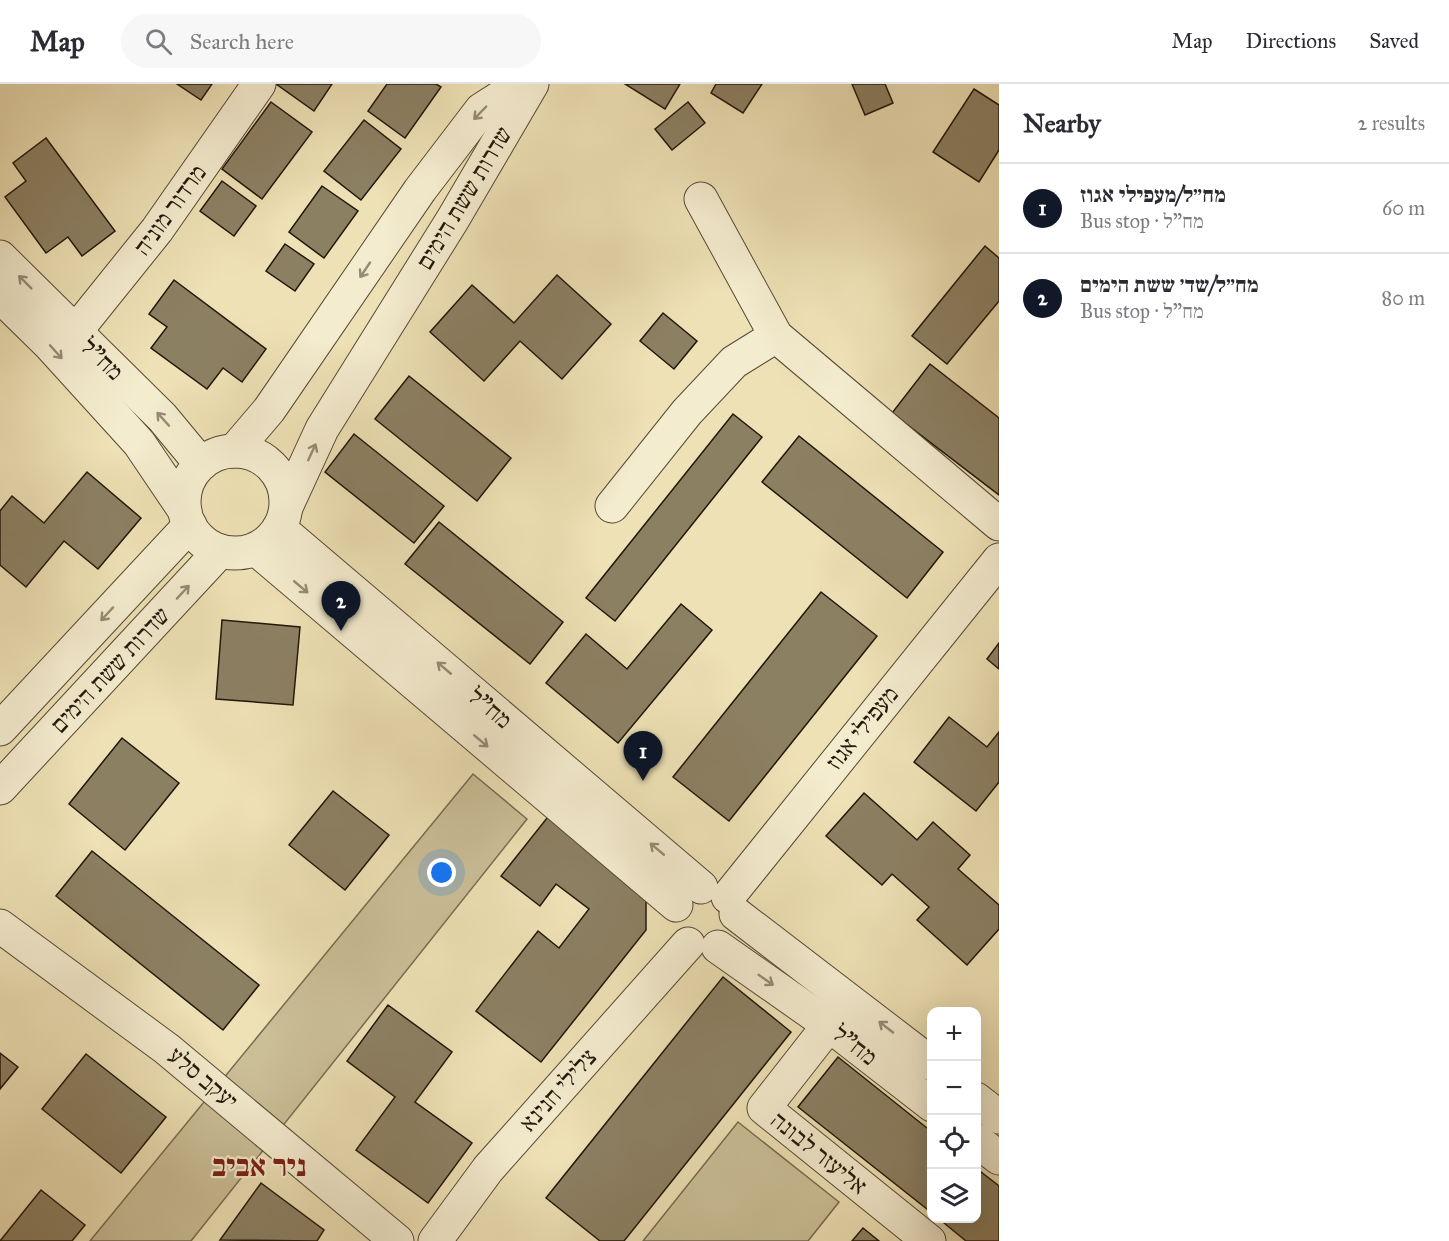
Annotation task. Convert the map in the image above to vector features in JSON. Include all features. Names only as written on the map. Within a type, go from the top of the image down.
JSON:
[{"type":"street","name":"מרדור מוניה","points":[[75,332],[158,230],[259,84]]},
{"type":"street","name":"שדרות ששת הימים","points":[[234,451],[269,410],[420,190],[481,110],[509,92],[531,85]]},
{"type":"street","name":"שדרות ששת הימים","points":[[274,528],[322,429],[453,219],[531,85]]},
{"type":"street","points":[[701,199],[776,336],[999,524]]},
{"type":"street","name":"מח\"ל","points":[[0,257],[162,417],[201,464]]},
{"type":"street","name":"מח\"ל","points":[[0,296],[49,344],[139,443],[187,518]]},
{"type":"street","points":[[612,506],[687,412],[734,362],[776,336]]},
{"type":"street","points":[[234,451],[250,453],[266,461],[278,473],[285,488],[274,528],[245,553],[220,551],[197,537],[187,518],[185,494],[190,477],[201,464],[222,452],[234,451]]},
{"type":"street","name":"שדרות ששת הימים","points":[[0,729],[187,518]]},
{"type":"street","name":"מח\"ל","points":[[274,528],[710,901],[928,1061]]},
{"type":"street","name":"שדרות ששת הימים","points":[[0,788],[220,551]]},
{"type":"street","name":"מעפילי אגוז","points":[[703,945],[732,934],[710,901],[999,560]]},
{"type":"street","points":[[703,945],[675,927],[710,901]]},
{"type":"street","name":"יעקב סלע","points":[[0,926],[167,1049],[397,1241]]},
{"type":"street","name":"מח\"ל","points":[[703,945],[829,1025],[927,1101]]},
{"type":"street","name":"צלילי חנינא","points":[[435,1241],[488,1169],[703,945]]},
{"type":"street","name":"אליעזר לבונה","points":[[829,1025],[764,1108],[929,1241]]},
{"type":"street","points":[[981,1103],[999,1117]]},
{"type":"street","points":[[981,1144],[999,1158]]},
{"type":"shaded area","points":[[473,774],[527,819],[191,1241],[90,1241]]},
{"type":"shaded area","points":[[738,1122],[839,1202],[808,1241],[643,1241]]},
{"type":"building","points":[[177,84],[212,84],[201,100]]},
{"type":"building","points":[[276,84],[332,84],[314,111]]},
{"type":"building","points":[[387,84],[436,84],[441,87],[405,138],[368,111]]},
{"type":"building","points":[[625,84],[680,84],[665,109]]},
{"type":"building","points":[[716,84],[762,84],[743,113],[711,93]]},
{"type":"building","points":[[852,84],[885,84],[893,103],[865,115]]},
{"type":"building","points":[[974,89],[999,105],[999,150],[979,182],[933,152]]},
{"type":"building","points":[[271,102],[312,132],[262,199],[222,169]]},
{"type":"building","points":[[688,102],[705,123],[672,150],[655,129]]},
{"type":"building","points":[[364,120],[401,149],[361,200],[324,171]]},
{"type":"building","points":[[46,138],[115,231],[82,256],[68,237],[46,253],[5,197],[26,181],[13,163]]},
{"type":"building","points":[[222,181],[256,206],[234,236],[200,211]]},
{"type":"building","points":[[322,186],[358,211],[324,258],[289,232]]},
{"type":"building","points":[[285,244],[314,264],[295,291],[266,271]]},
{"type":"building","points":[[985,246],[999,258],[999,301],[947,364],[912,336]]},
{"type":"building","points":[[557,275],[611,324],[562,379],[520,341],[484,381],[430,332],[472,285],[514,323]]},
{"type":"building","points":[[174,280],[266,349],[242,382],[223,368],[207,389],[151,348],[167,327],[149,314]]},
{"type":"building","points":[[663,313],[697,341],[674,369],[640,341]]},
{"type":"building","points":[[930,364],[999,418],[999,495],[892,413]]},
{"type":"building","points":[[409,376],[511,458],[477,501],[375,419]]},
{"type":"building","points":[[733,414],[762,437],[615,621],[586,598]]},
{"type":"building","points":[[354,434],[444,506],[414,543],[325,472]]},
{"type":"building","points":[[799,436],[943,552],[907,598],[762,482]]},
{"type":"building","points":[[87,472],[141,518],[98,569],[64,541],[26,587],[0,565],[0,511],[12,496],[44,523]]},
{"type":"building","points":[[439,522],[563,622],[530,664],[405,564]]},
{"type":"building","points":[[821,592],[877,636],[729,821],[673,777]]},
{"type":"building","points":[[681,604],[712,630],[618,743],[546,683],[586,634],[627,669]]},
{"type":"building","points":[[222,620],[300,627],[293,705],[216,699]]},
{"type":"building","points":[[999,643],[999,669],[987,659]]},
{"type":"building","points":[[949,717],[987,747],[999,732],[999,782],[976,811],[914,762]]},
{"type":"building","points":[[122,738],[179,783],[125,850],[69,804]]},
{"type":"building","points":[[333,791],[389,835],[345,890],[289,845]]},
{"type":"building","points":[[864,793],[917,840],[933,822],[970,855],[958,869],[999,905],[999,929],[967,965],[917,920],[929,907],[892,874],[882,885],[826,836]]},
{"type":"building","points":[[551,813],[646,889],[646,930],[541,1062],[476,1011],[538,931],[559,948],[589,909],[556,884],[540,906],[501,876]]},
{"type":"building","points":[[92,851],[259,985],[223,1030],[56,896]]},
{"type":"building","points":[[723,977],[791,1032],[624,1241],[600,1241],[546,1198]]},
{"type":"building","points":[[388,1005],[452,1052],[415,1102],[472,1143],[428,1203],[356,1150],[395,1097],[347,1061]]},
{"type":"building","points":[[0,1053],[18,1067],[0,1089]]},
{"type":"building","points":[[86,1054],[166,1117],[121,1173],[42,1109]]},
{"type":"building","points":[[838,1057],[927,1128],[927,1209],[798,1107]]},
{"type":"building","points":[[981,1172],[999,1186],[999,1241],[966,1241],[944,1223],[981,1223]]},
{"type":"building","points":[[261,1183],[324,1230],[317,1241],[220,1240]]},
{"type":"building","points":[[41,1190],[85,1225],[72,1241],[0,1241]]},
{"type":"building","points":[[863,1228],[879,1241],[852,1241]]},
{"type":"place","name":"מח״ל/שד׳ ששת הימים","points":[[341,631]]},
{"type":"place","name":"מח״ל/מעפילי אגוז","points":[[643,781]]},
{"type":"district","name":"ניר אביב","points":[[259,1166]]}]
